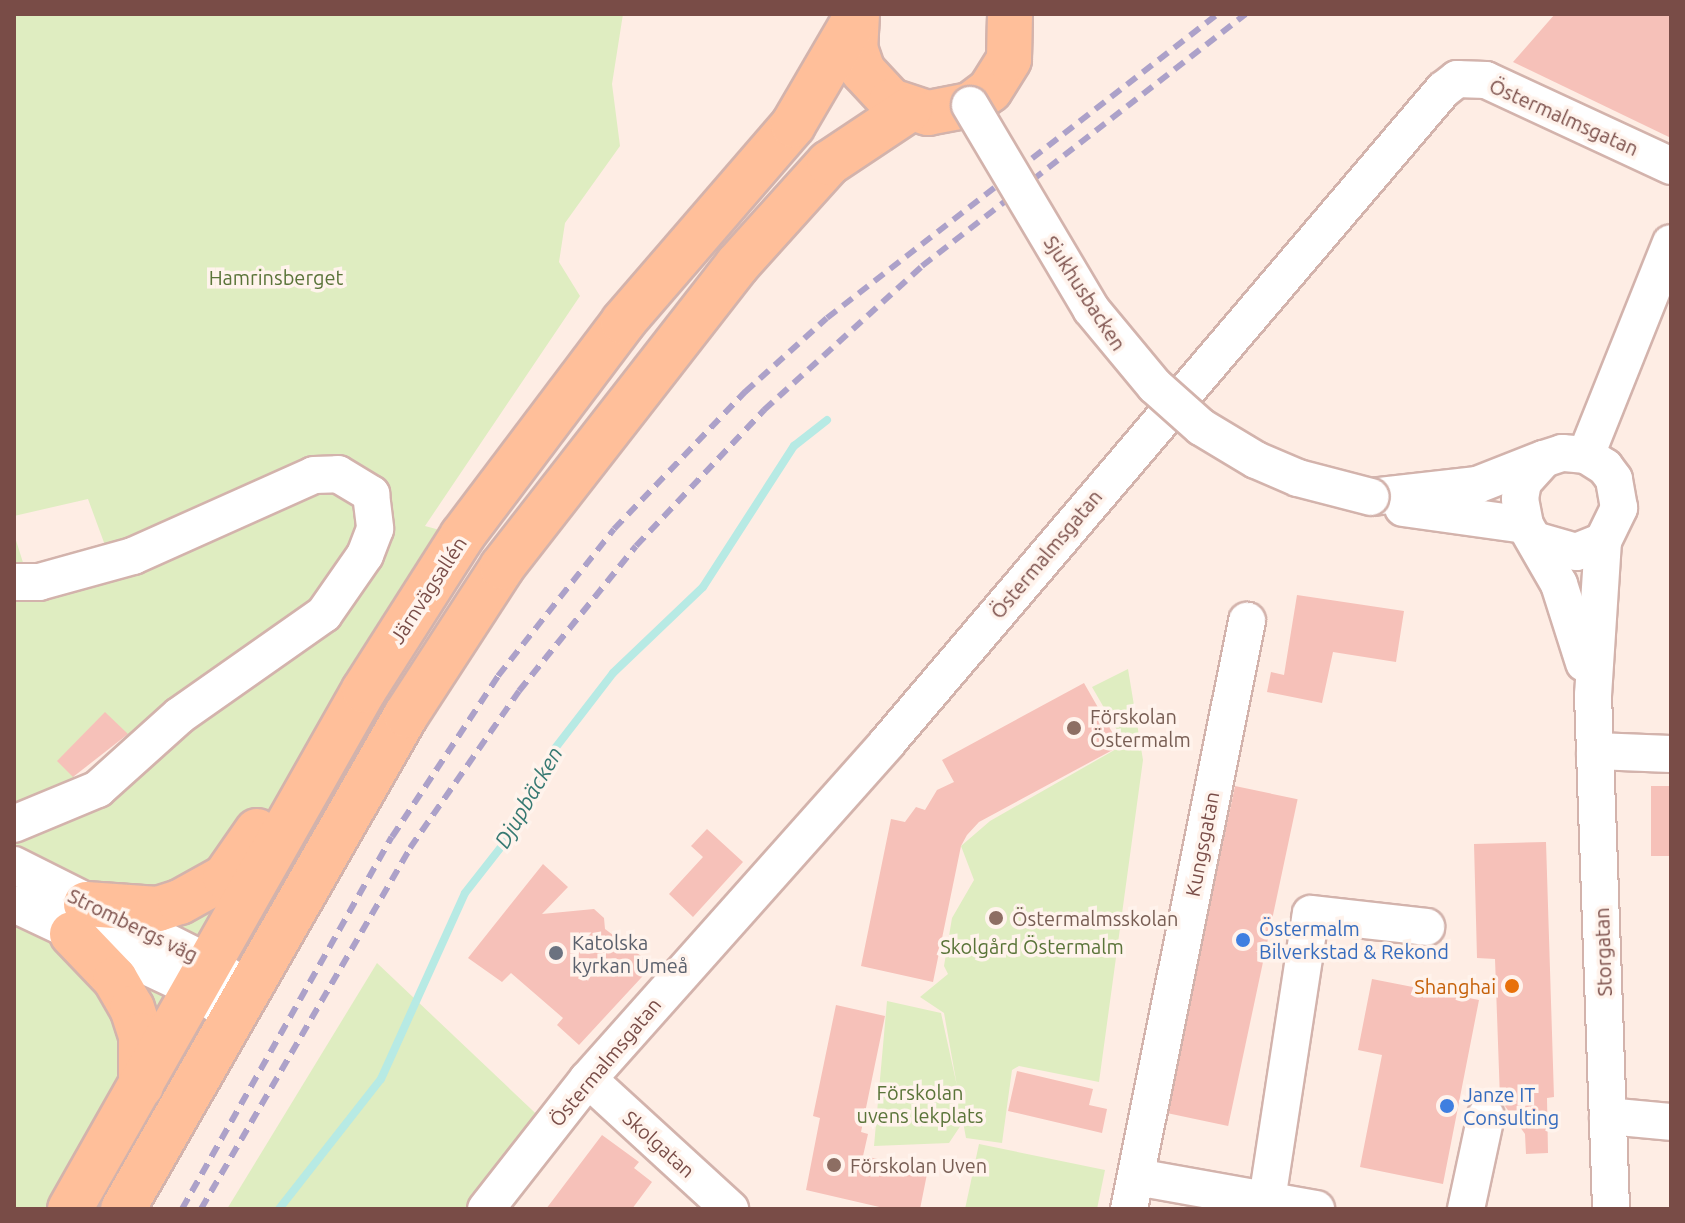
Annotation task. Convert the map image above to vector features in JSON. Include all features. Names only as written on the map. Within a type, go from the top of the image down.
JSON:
[{"type":"main road","points":[[1009,59],[1010,14]]},
{"type":"main road","points":[[856,16],[855,48],[863,71],[884,95],[910,109],[948,112],[970,105],[990,90],[1033,14]]},
{"type":"main road","name":"Järnvägsallén","points":[[70,1209],[364,690],[462,536],[545,422],[658,278],[793,125],[856,16]]},
{"type":"main road","points":[[123,1209],[406,715],[502,567],[587,452],[698,311],[829,163],[910,109]]},
{"type":"main road","points":[[141,1086],[141,1035],[132,1008],[79,919],[158,909],[225,877],[291,774],[364,690]]},
{"type":"street","name":"Östermalmsgatan","points":[[486,1209],[588,1079],[887,743],[1443,90],[1457,79],[1486,80],[1671,166]]},
{"type":"street","name":"Sjukhusbacken","points":[[970,105],[1091,309],[1155,386],[1201,427],[1256,460],[1298,478],[1405,508],[1522,529]]},
{"type":"street","points":[[1544,459],[1562,453],[1586,455],[1671,243]]},
{"type":"street","name":"Storgatan","points":[[1586,455],[1605,467],[1619,495],[1616,522],[1603,541],[1593,695],[1611,1209]]},
{"type":"street","name":"Sjukhusbacken","points":[[1371,497],[1457,488],[1492,479],[1544,459]]},
{"type":"street","name":"Storgatan","points":[[1544,459],[1523,482],[1520,499],[1522,529],[1559,584],[1593,695]]},
{"type":"street","points":[[14,582],[39,582],[133,556],[314,475],[338,474],[371,494],[375,529],[365,555],[324,614],[179,716],[98,789],[14,824]]},
{"type":"street","points":[[1522,529],[1576,552],[1603,541]]},
{"type":"street","name":"Kungsgatan","points":[[1132,1193],[1247,621]]},
{"type":"street","points":[[1595,751],[1671,754]]},
{"type":"street","name":"Strombergs väg","points":[[14,865],[79,919]]},
{"type":"street","name":"Strombergs väg","points":[[14,904],[79,919],[202,976],[241,1003]]},
{"type":"street","points":[[1267,1200],[1311,914],[1426,927]]},
{"type":"street","name":"Skolgatan","points":[[588,1079],[730,1209]]},
{"type":"street","points":[[1466,1209],[1486,1116]]},
{"type":"street","points":[[1608,1116],[1671,1122]]},
{"type":"street","points":[[1132,1193],[1267,1200],[1316,1209]]},
{"type":"green space","name":"Hamrinsberget","points":[[14,14],[623,14],[612,84],[620,146],[565,223],[559,262],[580,296],[425,526],[462,536],[70,1209],[14,1209],[14,534],[26,572],[106,548],[88,499],[14,516]],"holes":[[[105,713],[132,739],[85,788],[58,761]]]},
{"type":"green space","name":"Skolgård Östermalm","points":[[1128,669],[1143,760],[1099,1082],[1019,1066],[1012,1070],[1002,1143],[966,1138],[963,1122],[949,1143],[874,1146],[887,1001],[941,1013],[957,1086],[944,1013],[920,997],[948,974],[944,966],[952,918],[974,880],[961,846],[990,821],[1125,744],[1092,687]]},
{"type":"green space","points":[[377,963],[550,1127],[486,1209],[227,1209]]},
{"type":"green space","points":[[979,1144],[1105,1170],[1097,1209],[965,1209]]},
{"type":"building","points":[[1555,14],[1671,14],[1671,138],[1513,62]]},
{"type":"building","points":[[1297,595],[1404,611],[1396,662],[1333,652],[1322,703],[1267,692],[1271,672],[1284,675]]},
{"type":"building","points":[[1084,683],[1120,746],[979,822],[967,835],[961,846],[933,982],[861,966],[891,819],[905,822],[916,807],[925,810],[937,790],[954,782],[942,760]]},
{"type":"building","points":[[105,712],[128,734],[73,777],[57,761]]},
{"type":"building","points":[[1235,786],[1298,799],[1228,1126],[1166,1113]]},
{"type":"building","points":[[1651,786],[1671,786],[1671,856],[1651,856]]},
{"type":"building","points":[[707,829],[743,862],[693,917],[669,894],[703,857],[691,846]]},
{"type":"building","points":[[1546,842],[1554,1097],[1547,1098],[1548,1153],[1526,1154],[1525,1134],[1500,1099],[1495,959],[1477,958],[1474,844]]},
{"type":"building","name":"Katolska kyrkan Umeå","points":[[543,864],[568,887],[542,914],[594,909],[604,918],[605,929],[653,965],[579,1045],[557,1025],[563,1018],[511,973],[502,982],[468,958]]},
{"type":"building","points":[[1372,979],[1479,1000],[1443,1184],[1360,1167],[1382,1055],[1358,1050]]},
{"type":"building","name":"Förskolan Uven","points":[[836,1005],[885,1016],[861,1132],[868,1134],[863,1156],[928,1169],[920,1209],[888,1209],[806,1190],[820,1118],[813,1116]]},
{"type":"building","points":[[1017,1071],[1093,1089],[1089,1105],[1107,1109],[1102,1133],[1008,1111]]},
{"type":"building","points":[[602,1135],[639,1162],[634,1168],[652,1182],[632,1209],[546,1209]]},
{"type":"waterway","name":"Djupbäcken","points":[[279,1209],[381,1079],[465,893],[512,833],[553,751],[613,673],[703,587],[794,446],[827,420]]},
{"type":"railway","points":[[182,1209],[392,837],[498,676],[614,529],[745,392],[827,318],[1217,14]]},
{"type":"railway","points":[[201,1209],[410,848],[519,691],[636,546],[764,410],[922,266],[1246,14]]},
{"type":"place","name":"Förskolan Östermalm","points":[[1074,728]]},
{"type":"place","name":"Östermalmsskolan","points":[[996,918]]},
{"type":"place","name":"Östermalm Bilverkstad & Rekond","points":[[1243,940]]},
{"type":"place","name":"Katolska kyrkan Umeå","points":[[556,953]]},
{"type":"place","name":"Shanghai","points":[[1512,986]]},
{"type":"place","name":"Janze IT Consulting","points":[[1447,1106]]},
{"type":"place","name":"Förskolan Uven","points":[[834,1165]]},
{"type":"park label","name":"Förskolan uvens lekplats","points":[[920,1104]]}]
